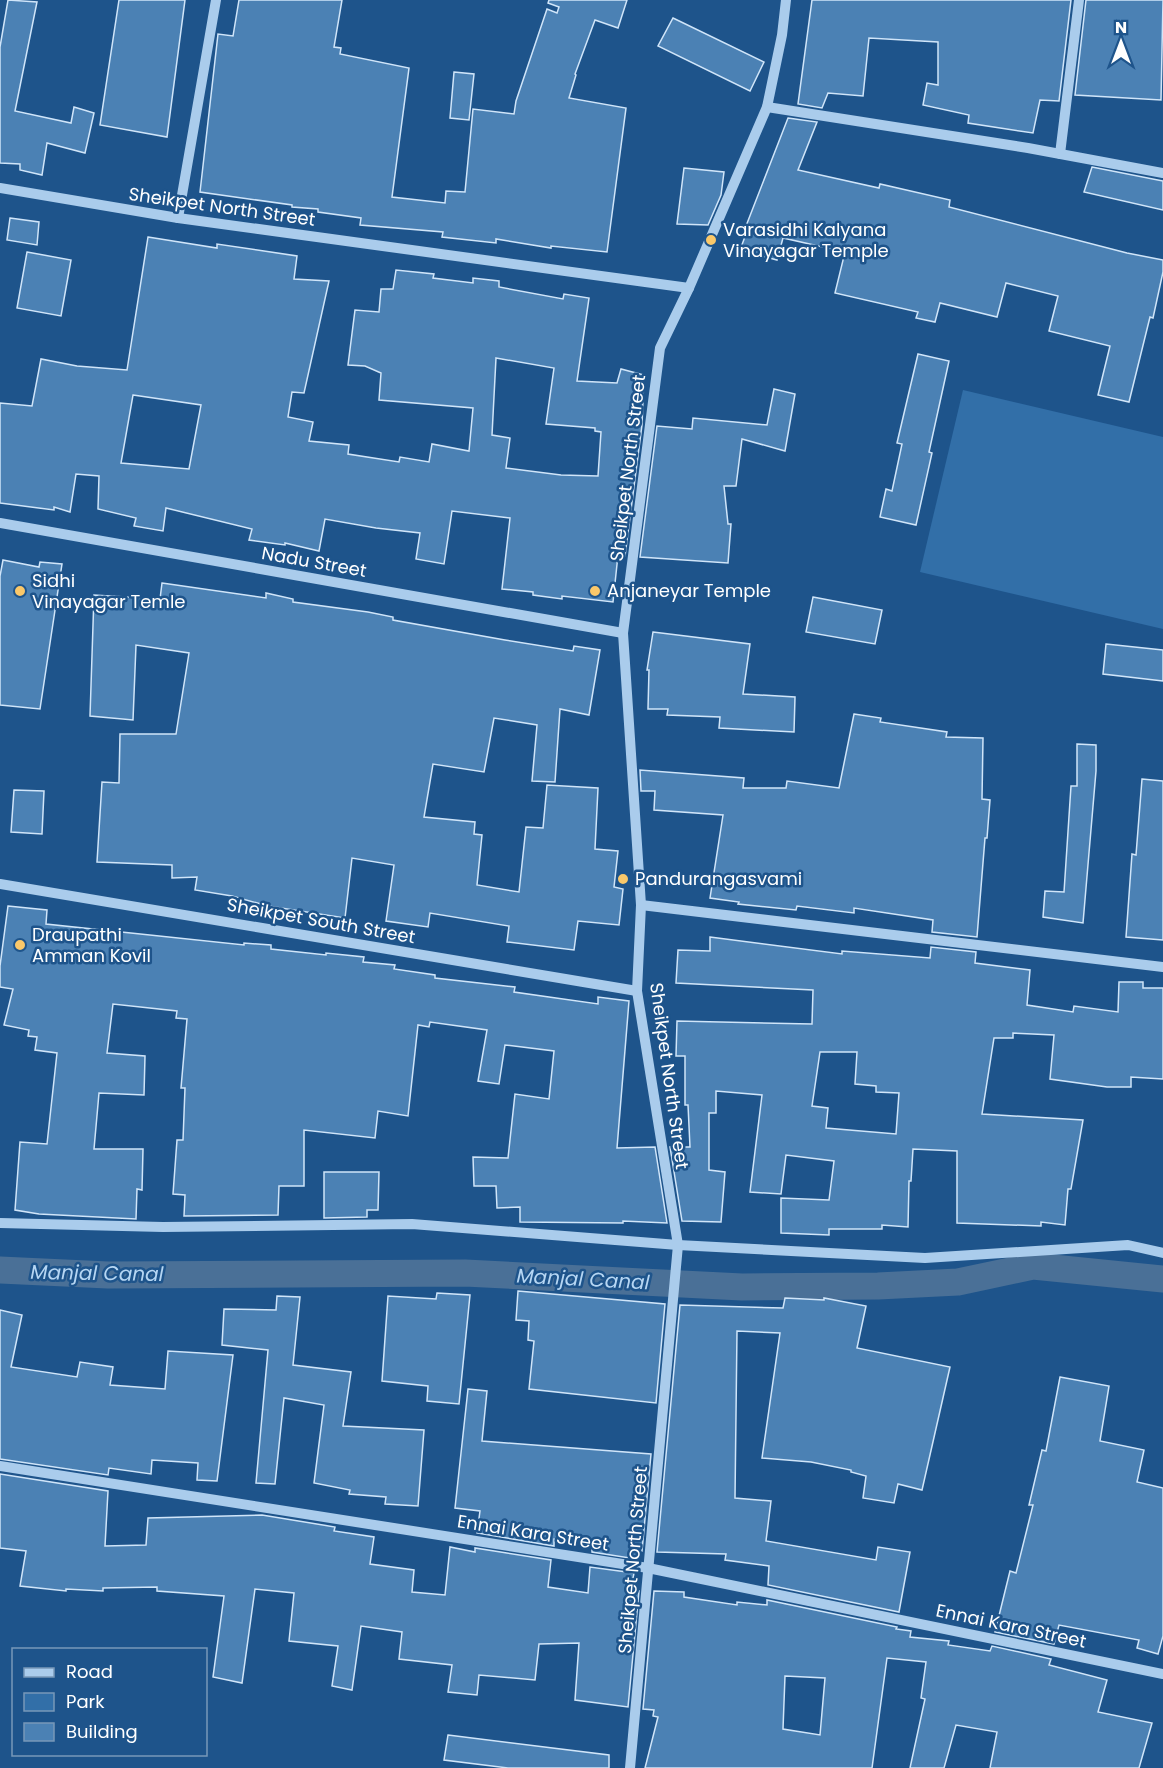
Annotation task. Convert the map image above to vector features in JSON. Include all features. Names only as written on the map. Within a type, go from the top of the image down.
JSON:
[{"type":"street","points":[[178,219],[216,0]]},
{"type":"street","name":"Sheikpet North Street","points":[[630,1768],[678,1246],[637,992],[641,904],[623,633],[660,348],[690,288],[767,107],[782,35],[786,0]]},
{"type":"street","points":[[1060,153],[1079,0]]},
{"type":"street","points":[[767,107],[1060,153],[1163,173]]},
{"type":"street","name":"Sheikpet North Street","points":[[0,188],[178,219],[690,288]]},
{"type":"street","name":"Nadu Street","points":[[0,523],[623,633]]},
{"type":"street","name":"Sheikpet South Street","points":[[0,884],[637,992]]},
{"type":"street","points":[[641,904],[1163,967]]},
{"type":"street","points":[[0,1223],[163,1227],[412,1224],[678,1246],[925,1258],[1128,1245],[1163,1253]]},
{"type":"street","name":"Ennai Kara Street","points":[[0,1466],[648,1568],[1163,1674]]},
{"type":"green space","points":[[963,390],[1163,437],[1163,629],[920,572]]},
{"type":"building","points":[[8,0],[37,2],[15,111],[71,123],[74,107],[94,113],[85,153],[47,143],[42,175],[20,170],[20,164],[0,163],[0,47]]},
{"type":"building","points":[[119,0],[185,0],[167,137],[100,125]]},
{"type":"building","points":[[239,0],[342,0],[334,47],[341,48],[340,54],[409,68],[392,197],[445,203],[446,191],[465,192],[473,109],[514,114],[516,101],[547,9],[557,13],[559,7],[548,3],[549,0],[627,0],[618,28],[595,20],[575,74],[569,98],[626,108],[607,252],[551,246],[551,248],[496,239],[496,243],[442,237],[443,232],[360,225],[361,218],[318,212],[318,209],[200,192],[218,34],[233,36]]},
{"type":"building","points":[[812,0],[1071,0],[1059,101],[1040,100],[1033,133],[968,123],[969,115],[923,105],[927,83],[938,85],[938,42],[869,38],[863,96],[828,93],[822,108],[798,104]]},
{"type":"building","points":[[1086,0],[1163,0],[1161,100],[1075,95]]},
{"type":"building","points":[[673,18],[764,62],[750,91],[658,46]]},
{"type":"building","points":[[454,72],[474,74],[469,120],[450,118]]},
{"type":"building","points":[[788,118],[817,122],[798,170],[879,188],[880,184],[950,200],[949,207],[1127,253],[1163,260],[1163,272],[1153,318],[1150,317],[1129,402],[1098,395],[1110,346],[1049,331],[1058,296],[1006,283],[997,317],[940,303],[935,322],[916,318],[918,312],[835,293],[845,252],[783,238],[777,260],[740,250],[749,226],[746,226]]},
{"type":"building","points":[[1092,167],[1163,181],[1163,210],[1084,192]]},
{"type":"building","points":[[684,168],[724,172],[721,195],[708,225],[677,224]]},
{"type":"building","points":[[10,218],[39,222],[37,245],[7,240]]},
{"type":"building","points":[[148,237],[217,248],[217,244],[297,256],[294,279],[329,281],[304,393],[292,392],[288,417],[313,422],[309,441],[349,445],[348,454],[399,462],[400,457],[429,462],[432,444],[469,451],[473,408],[379,400],[381,373],[365,366],[348,365],[355,310],[379,312],[381,289],[393,289],[396,270],[434,274],[433,278],[473,283],[473,278],[499,281],[499,287],[563,299],[564,294],[589,298],[577,381],[617,383],[621,369],[644,375],[642,425],[625,556],[618,555],[613,602],[562,596],[562,599],[533,595],[533,592],[502,589],[510,518],[452,511],[444,564],[416,559],[420,533],[325,519],[319,551],[285,543],[285,545],[249,540],[252,529],[166,508],[163,531],[134,526],[136,518],[98,509],[99,476],[76,474],[70,512],[54,507],[54,510],[0,503],[0,403],[32,406],[41,359],[77,366],[127,370]],"holes":[[[496,358],[554,368],[546,424],[595,428],[595,431],[601,432],[598,476],[561,475],[506,468],[510,438],[492,435]],[[133,395],[201,405],[189,469],[121,463]]]},
{"type":"building","points":[[27,252],[71,260],[61,316],[17,308]]},
{"type":"building","points":[[918,354],[949,361],[916,525],[880,517],[886,489],[892,491],[902,444],[897,443]]},
{"type":"building","points":[[774,389],[795,394],[785,451],[742,439],[736,486],[724,486],[728,524],[731,524],[728,563],[640,557],[657,426],[692,429],[693,418],[767,425]]},
{"type":"building","points":[[3,560],[39,567],[40,562],[62,564],[40,709],[0,705],[0,576]]},
{"type":"building","points":[[162,583],[266,598],[266,593],[293,599],[293,602],[368,612],[393,617],[393,620],[505,640],[573,651],[574,646],[600,650],[589,715],[560,709],[555,782],[532,781],[537,725],[494,718],[484,772],[433,764],[424,817],[475,822],[474,834],[482,835],[477,885],[519,892],[526,827],[543,828],[547,785],[598,788],[595,849],[618,851],[614,887],[623,889],[619,925],[578,921],[574,950],[507,942],[509,926],[430,913],[428,927],[386,921],[394,865],[352,858],[345,918],[268,906],[232,896],[195,890],[197,877],[172,878],[172,865],[97,862],[102,782],[119,783],[120,734],[176,734],[189,653],[136,645],[133,720],[90,716],[94,595],[160,599]]},
{"type":"building","points":[[813,597],[882,610],[875,644],[806,632]]},
{"type":"building","points":[[653,632],[750,644],[743,694],[795,697],[794,732],[719,728],[720,717],[667,715],[668,709],[648,709],[649,670],[647,670]]},
{"type":"building","points":[[1106,644],[1163,650],[1163,681],[1103,674]]},
{"type":"building","points":[[854,714],[881,718],[880,722],[947,732],[946,737],[983,738],[982,799],[990,800],[977,937],[932,932],[933,920],[854,908],[854,913],[797,906],[796,910],[738,904],[739,902],[710,898],[723,815],[654,810],[655,791],[641,791],[640,770],[744,778],[743,788],[786,788],[787,781],[839,788]]},
{"type":"building","points":[[1077,744],[1096,745],[1096,771],[1083,923],[1043,917],[1045,891],[1064,892],[1071,786],[1077,786]]},
{"type":"building","points":[[1142,779],[1163,781],[1163,940],[1126,937],[1132,854],[1136,855]]},
{"type":"building","points":[[14,790],[44,791],[42,834],[11,832]]},
{"type":"building","points":[[8,906],[47,910],[46,924],[244,945],[244,943],[271,945],[271,949],[364,957],[363,962],[395,965],[394,969],[435,975],[435,978],[515,987],[514,992],[598,1004],[598,997],[629,1001],[617,1148],[655,1147],[667,1223],[520,1222],[520,1207],[497,1208],[496,1186],[474,1186],[473,1157],[508,1158],[515,1094],[549,1099],[554,1051],[505,1045],[499,1084],[478,1081],[487,1030],[430,1022],[429,1027],[418,1025],[408,1116],[378,1111],[375,1138],[304,1130],[304,1186],[279,1186],[278,1215],[184,1216],[185,1195],[173,1194],[177,1140],[183,1140],[185,1088],[181,1088],[187,1019],[176,1018],[177,1011],[113,1004],[107,1053],[145,1056],[144,1095],[99,1093],[94,1149],[143,1149],[142,1190],[137,1189],[136,1219],[39,1214],[15,1210],[20,1142],[47,1144],[57,1053],[35,1050],[37,1037],[28,1036],[29,1030],[4,1025],[13,989],[0,987],[0,966]]},
{"type":"building","points":[[710,937],[842,954],[842,951],[930,958],[931,947],[976,952],[975,963],[1030,970],[1027,1005],[1073,1012],[1074,1006],[1118,1012],[1119,982],[1143,982],[1143,988],[1163,988],[1163,1079],[1131,1077],[1131,1087],[1107,1087],[1050,1079],[1054,1035],[1013,1033],[1013,1038],[994,1038],[982,1114],[1083,1120],[1071,1189],[1068,1189],[1065,1225],[1041,1222],[1041,1226],[957,1223],[957,1151],[913,1149],[911,1181],[909,1181],[908,1227],[882,1225],[882,1229],[829,1229],[829,1235],[781,1233],[781,1198],[829,1200],[834,1161],[786,1155],[781,1194],[750,1192],[762,1095],[716,1091],[716,1113],[709,1113],[709,1170],[725,1172],[721,1222],[682,1221],[670,1147],[690,1147],[688,1105],[685,1105],[685,1056],[676,1056],[677,1021],[812,1024],[813,990],[676,983],[678,950],[710,951]],"holes":[[[820,1052],[857,1052],[855,1084],[876,1086],[876,1092],[899,1093],[896,1134],[826,1128],[828,1108],[812,1106]]]},
{"type":"building","points":[[324,1172],[379,1172],[378,1210],[367,1210],[367,1217],[324,1218]]},
{"type":"building","points":[[518,1291],[665,1304],[656,1403],[529,1389],[534,1341],[528,1340],[529,1321],[516,1320]]},
{"type":"building","points":[[437,1293],[470,1295],[459,1404],[427,1401],[428,1386],[382,1381],[388,1296],[436,1299]]},
{"type":"building","points":[[277,1296],[300,1297],[293,1365],[351,1372],[343,1426],[424,1430],[418,1506],[385,1504],[386,1497],[349,1494],[350,1490],[314,1483],[324,1405],[284,1398],[275,1484],[256,1483],[268,1350],[222,1345],[224,1309],[276,1310]]},
{"type":"building","points":[[785,1298],[824,1300],[824,1298],[866,1306],[857,1348],[950,1367],[922,1490],[898,1484],[894,1503],[863,1498],[866,1476],[851,1472],[851,1470],[811,1462],[762,1458],[780,1333],[737,1331],[735,1498],[771,1501],[766,1541],[876,1560],[878,1547],[910,1552],[899,1612],[768,1585],[769,1566],[725,1560],[726,1554],[657,1552],[680,1305],[783,1308]]},
{"type":"building","points":[[0,1310],[22,1315],[11,1367],[77,1377],[80,1362],[113,1367],[110,1385],[165,1389],[168,1351],[233,1355],[217,1481],[197,1480],[198,1463],[152,1460],[151,1474],[109,1468],[108,1475],[0,1459]]},
{"type":"building","points":[[1060,1377],[1109,1386],[1100,1441],[1144,1450],[1137,1482],[1163,1488],[1163,1636],[1158,1654],[1137,1648],[1139,1640],[1059,1625],[1054,1644],[995,1632],[1010,1571],[1016,1573],[1033,1505],[1029,1505],[1042,1450],[1046,1451]]},
{"type":"building","points":[[468,1389],[487,1391],[482,1441],[651,1454],[642,1551],[638,1551],[636,1559],[592,1552],[592,1544],[554,1539],[554,1546],[477,1533],[480,1511],[455,1508]]},
{"type":"building","points":[[0,1474],[108,1491],[105,1546],[146,1545],[148,1518],[262,1515],[335,1527],[334,1531],[374,1537],[370,1564],[414,1570],[412,1592],[445,1595],[450,1547],[475,1552],[475,1548],[551,1560],[548,1587],[588,1593],[590,1567],[634,1573],[631,1590],[639,1591],[628,1707],[575,1700],[579,1643],[539,1644],[535,1680],[479,1675],[477,1695],[448,1692],[452,1665],[399,1659],[402,1632],[361,1626],[352,1690],[332,1686],[338,1646],[289,1641],[294,1593],[255,1589],[242,1683],[213,1677],[224,1596],[157,1591],[157,1587],[103,1588],[103,1591],[66,1589],[66,1591],[20,1586],[26,1551],[0,1548]]},
{"type":"building","points":[[654,1591],[684,1592],[684,1597],[737,1605],[737,1602],[767,1605],[767,1600],[897,1627],[896,1629],[911,1631],[910,1637],[949,1641],[948,1645],[990,1651],[992,1646],[1051,1659],[1049,1665],[1107,1680],[1098,1712],[1152,1723],[1139,1768],[990,1768],[997,1732],[956,1725],[944,1768],[910,1768],[925,1699],[921,1698],[926,1662],[887,1658],[872,1768],[645,1768],[658,1717],[653,1716],[654,1710],[643,1709]],"holes":[[[785,1676],[825,1678],[820,1735],[783,1729]]]},
{"type":"building","points":[[448,1735],[609,1755],[609,1768],[508,1768],[444,1760]]},
{"type":"waterway","name":"Manjal Canal","points":[[0,1270],[108,1275],[465,1273],[742,1287],[878,1286],[958,1282],[1033,1266],[1163,1279]]},
{"type":"place","name":"Varasidhi Kalyana Vinayagar Temple","points":[[711,240]]},
{"type":"place","name":"Sidhi Vinayagar Temle","points":[[20,591]]},
{"type":"place","name":"Anjaneyar Temple","points":[[595,591]]},
{"type":"place","name":"Pandurangasvami","points":[[623,879]]},
{"type":"place","name":"Draupathi Amman Kovil","points":[[20,945]]}]
